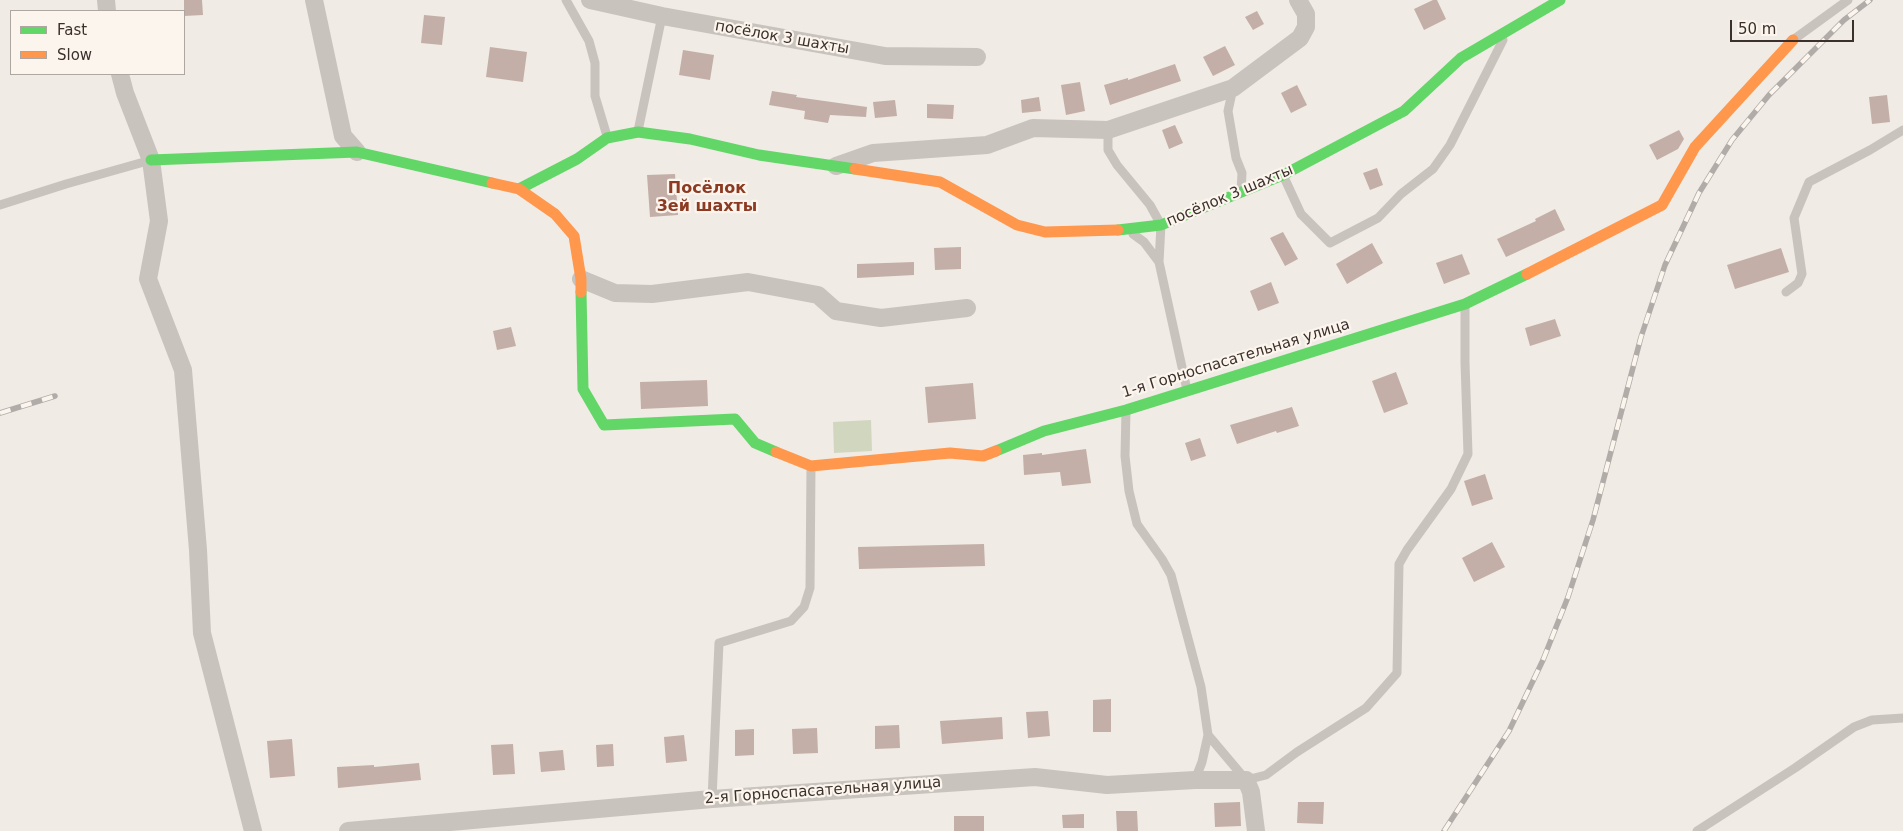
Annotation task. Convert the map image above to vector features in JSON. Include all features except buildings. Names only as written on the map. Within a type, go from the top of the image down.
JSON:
[{"type":"street","points":[[314,0],[343,136],[357,152]]},
{"type":"street","name":"посёлок 3 шахты","points":[[590,0],[662,16],[885,56],[977,57]]},
{"type":"street","name":"посёлок 3 шахты","points":[[834,167],[873,153],[986,145],[1033,128],[1108,130],[1233,88],[1300,38],[1306,27],[1306,14],[1298,0]]},
{"type":"street","name":"посёлок 3 шахты","points":[[519,189],[577,159],[607,138],[638,132],[690,139],[758,155],[940,182],[1017,225],[1045,232],[1127,230],[1161,225],[1283,175],[1404,112],[1461,58],[1560,0]]},
{"type":"street","name":"1-я Горноспасательная улица","points":[[581,279],[583,390],[604,425],[735,419],[755,443],[810,466],[950,453],[983,456],[1044,431],[1126,410],[1465,304],[1566,255],[1662,205],[1695,147],[1793,40]]},
{"type":"street","points":[[120,75],[125,93],[152,160],[159,220],[148,279],[183,370],[198,550],[202,633],[253,831]]},
{"type":"street","points":[[152,160],[357,152],[519,189],[554,214],[574,236],[581,279],[615,293],[652,294],[748,282],[818,295],[836,311],[881,318],[966,308]]},
{"type":"street","name":"2-я Горноспасательная улица","points":[[348,831],[712,799],[1035,776],[1107,785],[1195,780],[1246,780]]},
{"type":"street","points":[[1246,780],[1251,792],[1256,831]]},
{"type":"lane","points":[[566,0],[589,41],[595,63],[595,96],[607,138]]},
{"type":"lane","points":[[1793,40],[1848,0]]},
{"type":"lane","points":[[638,132],[662,16]]},
{"type":"lane","points":[[1283,175],[1301,214],[1330,243],[1378,218],[1401,194],[1433,170],[1450,145],[1508,30]]},
{"type":"lane","points":[[1233,88],[1228,112],[1236,158],[1242,173],[1240,192]]},
{"type":"lane","points":[[1108,130],[1108,150],[1150,205],[1161,225],[1159,262],[1188,390]]},
{"type":"lane","points":[[1786,292],[1798,283],[1802,274],[1794,218],[1809,182],[1870,150],[1903,130]]},
{"type":"lane","points":[[0,206],[66,184],[152,160]]},
{"type":"lane","points":[[1127,230],[1144,242],[1159,262]]},
{"type":"lane","points":[[1208,735],[1246,780],[1266,775],[1297,752],[1366,708],[1397,673],[1399,564],[1451,489],[1468,454],[1464,362],[1465,304]]},
{"type":"lane","points":[[1126,410],[1125,456],[1129,491],[1137,524],[1171,575],[1201,687],[1208,735],[1202,762],[1195,780]]},
{"type":"lane","points":[[712,799],[719,643],[791,621],[804,607],[810,588],[810,466]]},
{"type":"lane","points":[[1697,831],[1795,768],[1854,727],[1872,720],[1903,718]]},
{"type":"green space","points":[[871,420],[872,451],[834,453],[833,422]]},
{"type":"railway","points":[[1444,831],[1509,731],[1543,660],[1568,597],[1593,520],[1641,337],[1665,265],[1699,193],[1732,140],[1769,95],[1844,20],[1870,0]]},
{"type":"railway","points":[[0,413],[55,396]]},
{"type":"traffic: fast","points":[[1118,230],[1161,225],[1283,175],[1404,111],[1461,58],[1560,0]]},
{"type":"traffic: fast","points":[[519,189],[577,159],[607,138],[638,132],[690,139],[759,155],[855,169]]},
{"type":"traffic: fast","points":[[151,160],[357,152],[492,183]]},
{"type":"traffic: fast","points":[[996,451],[1044,431],[1126,410],[1465,304],[1527,274]]},
{"type":"traffic: fast","points":[[581,292],[583,389],[604,425],[735,419],[755,443],[776,452]]},
{"type":"traffic: slow","points":[[1527,274],[1662,205],[1695,147],[1793,40]]},
{"type":"traffic: slow","points":[[855,169],[940,182],[1017,225],[1045,232],[1118,230]]},
{"type":"traffic: slow","points":[[492,183],[519,189],[555,214],[574,236],[581,279],[581,292]]},
{"type":"traffic: slow","points":[[776,452],[811,466],[950,453],[983,456],[996,451]]},
{"type":"district","name":"Посёлок 3ей шахты","points":[[707,198]]}]
